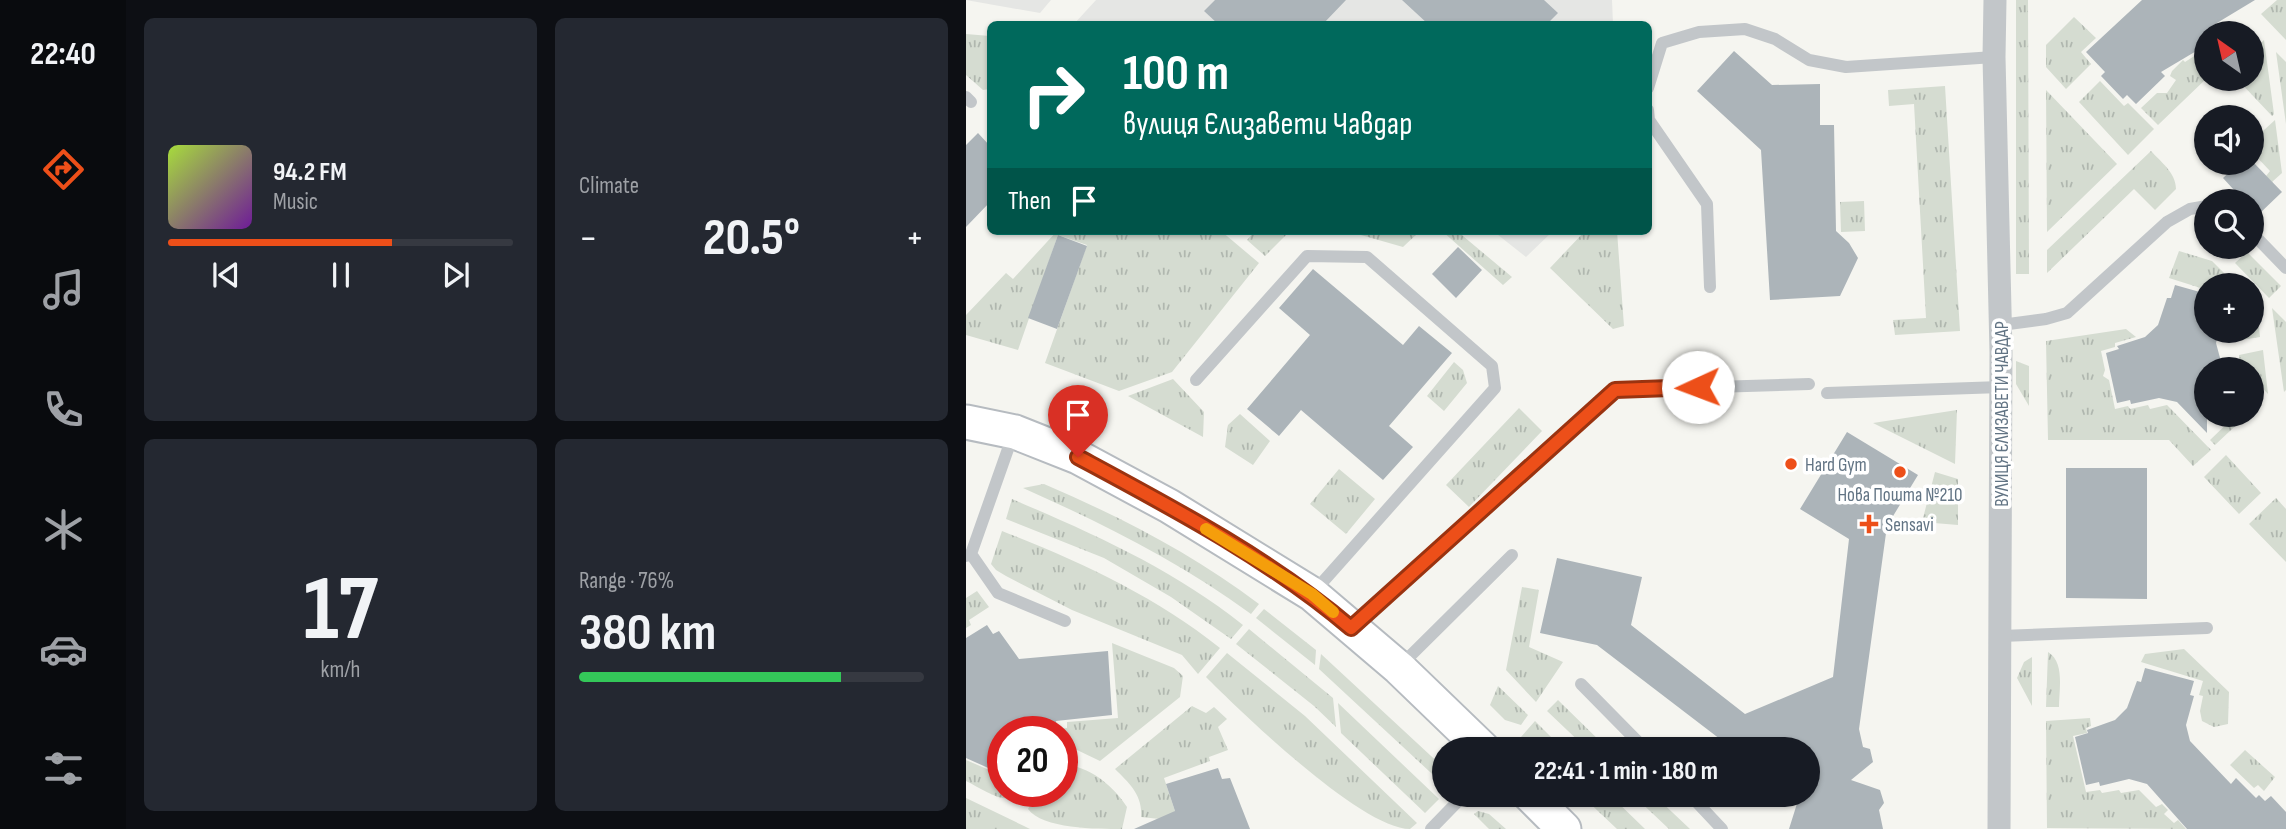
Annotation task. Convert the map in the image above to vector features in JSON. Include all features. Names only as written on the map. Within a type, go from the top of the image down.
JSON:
[{"type":"street","name":"ВУЛИЦЯ ЄЛИЗАВЕТИ ЧАВДАР","points":[[1995,0],[2001,325],[1999,829]]},
{"type":"street","points":[[966,422],[1014,432],[1078,457],[1135,487],[1312,594],[1399,668],[1471,737]]},
{"type":"street","points":[[1542,807],[1564,829]]},
{"type":"lane","points":[[1652,75],[1662,43],[1699,32],[1745,29],[1775,40],[1809,60],[1846,66],[1994,57]]},
{"type":"lane","points":[[1652,124],[1707,204],[1710,287]]},
{"type":"lane","points":[[2001,325],[2046,319],[2067,313],[2167,222],[2194,208]]},
{"type":"lane","points":[[2264,245],[2286,268]]},
{"type":"lane","points":[[1196,380],[1307,256],[1367,257],[1492,366],[1495,388],[1312,594]]},
{"type":"lane","points":[[1351,628],[1615,390],[1809,384]]},
{"type":"lane","points":[[1827,393],[2001,387]]},
{"type":"lane","points":[[1014,432],[969,555],[998,593],[1065,621]]},
{"type":"lane","points":[[1399,668],[1512,555]]},
{"type":"lane","points":[[2001,636],[2207,628]]},
{"type":"lane","points":[[1581,684],[1633,737]]},
{"type":"lane","points":[[1432,829],[1453,807]]},
{"type":"lane","points":[[1701,807],[1722,829]]},
{"type":"shaded area","points":[[966,0],[1051,0],[1040,13]]},
{"type":"shaded area","points":[[1096,0],[1612,0],[1613,21],[1077,21]]},
{"type":"shaded area","points":[[1498,235],[1549,235],[1526,257]]},
{"type":"green space","points":[[2016,0],[2028,0],[2029,274],[2016,274]]},
{"type":"green space","points":[[2277,0],[2286,0],[2286,40],[2261,14]]},
{"type":"green space","points":[[2074,17],[2096,38],[2081,52],[2091,64],[2066,89],[2046,67],[2046,45]]},
{"type":"green space","points":[[966,34],[987,36],[987,89],[983,90],[966,75]]},
{"type":"green space","points":[[2264,40],[2274,114],[2272,116],[2248,91],[2264,91]]},
{"type":"green space","points":[[2276,52],[2286,62],[2286,124]]},
{"type":"green space","points":[[2194,56],[2194,90],[2158,125],[2141,108],[2157,93],[2167,93],[2176,80],[2170,76],[2172,71],[2183,60],[2185,62]]},
{"type":"green space","points":[[2100,81],[2124,106],[2128,103],[2154,129],[2128,155],[2079,102]]},
{"type":"green space","points":[[1945,86],[1960,331],[1895,335],[1893,320],[1926,318],[1914,104],[1889,106],[1888,90]]},
{"type":"green space","points":[[2046,90],[2117,164],[2047,232]]},
{"type":"green space","points":[[2275,120],[2282,173],[2272,182],[2266,176],[2270,171],[2264,165],[2264,130]]},
{"type":"green space","points":[[2151,151],[2171,173],[2176,189],[2155,210],[2134,189],[2047,273],[2047,250]]},
{"type":"green space","points":[[1864,201],[1865,231],[1841,232],[1840,202]]},
{"type":"green space","points":[[1053,235],[1058,235],[1018,350],[966,335],[966,315],[1006,273],[1013,279]]},
{"type":"green space","points":[[1058,235],[1226,235],[1259,263],[1172,372],[1119,391],[1045,363],[1087,245]]},
{"type":"green space","points":[[1251,235],[1286,235],[1265,256],[1247,240]]},
{"type":"green space","points":[[1361,235],[1416,235],[1403,247]]},
{"type":"green space","points":[[1447,235],[1462,235],[1512,277],[1503,285]]},
{"type":"green space","points":[[1581,235],[1617,235],[1624,326],[1613,329],[1550,268]]},
{"type":"green space","points":[[2179,251],[2194,256],[2194,259],[2212,261],[2224,273],[2194,273],[2194,286],[2169,278]]},
{"type":"green space","points":[[2239,259],[2254,259],[2281,286],[2269,298],[2264,293],[2264,273],[2245,273],[2235,263]]},
{"type":"green space","points":[[2272,308],[2286,322],[2284,392]]},
{"type":"green space","points":[[2126,329],[2136,337],[2115,343],[2115,347],[2101,351],[2105,370],[2103,376],[2109,380],[2115,409],[2148,405],[2150,409],[2167,405],[2211,450],[2193,466],[2169,440],[2048,440],[2046,341]]},
{"type":"green space","points":[[2263,350],[2264,357],[2239,357]]},
{"type":"green space","points":[[2264,359],[2268,394],[2264,390]]},
{"type":"green space","points":[[2016,361],[2029,366],[2029,406],[2016,384]]},
{"type":"green space","points":[[1454,362],[1463,370],[1467,383],[1444,411],[1427,396]]},
{"type":"green space","points":[[1173,379],[1204,412],[1203,437],[1128,396]]},
{"type":"green space","points":[[1519,408],[1542,431],[1469,507],[1446,485]]},
{"type":"green space","points":[[1957,410],[1955,464],[1873,423]]},
{"type":"green space","points":[[1240,414],[1270,441],[1253,465],[1225,447],[1228,425]]},
{"type":"green space","points":[[2224,427],[2234,427],[2215,445],[2210,440]]},
{"type":"green space","points":[[2226,455],[2261,493],[2239,514],[2204,477]]},
{"type":"green space","points":[[1339,469],[1375,499],[1346,534],[1310,504]]},
{"type":"green space","points":[[1935,472],[1958,479],[1958,525],[1922,522]]},
{"type":"green space","points":[[1044,484],[1156,538],[1259,604],[1251,614],[1197,577],[1141,545],[1023,488]]},
{"type":"green space","points":[[2276,498],[2286,509],[2286,562],[2249,524]]},
{"type":"green space","points":[[1012,499],[1132,554],[1189,587],[1243,625],[1231,639],[1171,597],[1104,558],[1006,519]]},
{"type":"green space","points":[[1002,531],[1116,581],[1169,612],[1220,648],[1198,674],[1182,655],[1072,610],[1006,576],[991,564]]},
{"type":"green space","points":[[1522,587],[1539,590],[1529,647],[1563,662],[1536,702],[1506,670]]},
{"type":"green space","points":[[977,591],[989,607],[969,620],[971,625],[966,628],[966,598]]},
{"type":"green space","points":[[1264,609],[1316,650],[1315,665],[1256,618]]},
{"type":"green space","points":[[1249,629],[1333,698],[1336,727],[1314,706],[1236,644]]},
{"type":"green space","points":[[1112,643],[1174,668],[1183,676],[1180,697],[1100,761],[1078,750],[1078,721],[1118,718]]},
{"type":"green space","points":[[2184,649],[2229,692],[2228,724],[2214,727],[2202,721],[2200,711],[2203,696],[2199,695],[2203,681],[2141,662],[2145,654]]},
{"type":"green space","points":[[2048,652],[2057,662],[2059,669],[2059,707],[2046,707]]},
{"type":"green space","points":[[1227,653],[1305,716],[1417,823],[1410,829],[1389,824],[1363,810],[1334,791],[1274,741],[1206,677]]},
{"type":"green space","points":[[1321,654],[1432,757],[1432,774],[1319,669]]},
{"type":"green space","points":[[2032,657],[2032,706],[2017,678],[2024,662]]},
{"type":"green space","points":[[1498,686],[1528,715],[1521,725],[1505,720],[1490,705]]},
{"type":"green space","points":[[1558,700],[1596,737],[1574,737],[1547,711]]},
{"type":"green space","points":[[1338,703],[1432,792],[1432,806],[1425,813],[1341,733]]},
{"type":"green space","points":[[1192,706],[1206,713],[1214,707],[1227,719],[1218,727],[1228,750],[1209,757],[1210,761],[1164,778],[1175,811],[1169,820],[1141,817],[1137,796],[1115,769]]},
{"type":"green space","points":[[2090,718],[2091,726],[2086,728],[2087,733],[2073,736],[2086,792],[2119,790],[2121,793],[2139,790],[2156,807],[2162,804],[2168,810],[2164,814],[2174,823],[2178,820],[2186,829],[2047,828],[2046,721]]},
{"type":"green space","points":[[1535,721],[1551,737],[1521,737]]},
{"type":"green space","points":[[2245,750],[2275,777],[2264,791],[2258,785],[2254,788],[2230,765]]},
{"type":"green space","points":[[966,760],[987,769],[987,792],[966,781]]},
{"type":"green space","points":[[1078,767],[1109,786],[1127,807],[1122,829],[1057,824],[1035,816],[1028,809],[1078,807]]},
{"type":"green space","points":[[966,798],[1024,826],[1030,829],[966,829]]},
{"type":"green space","points":[[1594,807],[1622,807],[1645,829],[1617,829]]},
{"type":"green space","points":[[1646,807],[1667,807],[1690,829],[1669,829]]},
{"type":"green space","points":[[1478,811],[1489,814],[1506,829],[1489,829],[1474,814]]},
{"type":"building","points":[[1215,0],[1346,0],[1326,21],[1215,21],[1204,11]]},
{"type":"building","points":[[1402,0],[1544,0],[1558,13],[1550,21],[1425,21]]},
{"type":"building","points":[[2142,0],[2255,0],[2220,21],[2194,21],[2194,52],[2161,72],[2165,76],[2136,104],[2127,95],[2123,99],[2101,76],[2105,72],[2086,52]]},
{"type":"building","points":[[1734,51],[1772,85],[1820,84],[1820,125],[1834,125],[1836,231],[1849,243],[1858,258],[1840,296],[1770,300],[1761,150],[1697,91]]},
{"type":"building","points":[[978,133],[987,143],[987,205],[966,227],[966,145]]},
{"type":"building","points":[[2264,173],[2282,192],[2264,209],[2264,189],[2233,189],[2223,178],[2226,175]]},
{"type":"building","points":[[1058,235],[1087,246],[1057,329],[1028,318]]},
{"type":"building","points":[[1458,247],[1482,270],[1456,298],[1432,274]]},
{"type":"building","points":[[1313,269],[1403,345],[1419,326],[1452,353],[1389,426],[1413,447],[1383,480],[1301,410],[1279,436],[1247,409],[1310,335],[1279,308]]},
{"type":"building","points":[[2175,285],[2194,290],[2194,343],[2216,343],[2220,357],[2194,357],[2194,420],[2177,402],[2159,398],[2131,404],[2130,400],[2117,403],[2106,353],[2119,349],[2117,346],[2145,337],[2158,325],[2167,298],[2171,298]]},
{"type":"building","points":[[1847,432],[1918,475],[1887,526],[1859,729],[1863,747],[1870,749],[1873,762],[1851,780],[1880,790],[1884,803],[1879,810],[1883,829],[1789,829],[1796,807],[1820,807],[1820,737],[1717,737],[1597,645],[1540,633],[1557,558],[1642,577],[1631,625],[1745,714],[1833,677],[1849,539],[1800,509]]},
{"type":"building","points":[[2066,468],[2147,468],[2147,599],[2066,598]]},
{"type":"building","points":[[987,625],[993,634],[999,631],[1019,659],[1108,651],[1112,715],[1078,719],[1078,716],[987,716],[987,767],[966,758],[966,638]]},
{"type":"building","points":[[2145,668],[2194,681],[2190,695],[2194,696],[2186,725],[2190,741],[2231,784],[2236,778],[2256,798],[2259,795],[2265,801],[2271,796],[2286,812],[2286,829],[2187,829],[2147,784],[2129,779],[2100,786],[2099,782],[2086,785],[2075,737],[2115,720],[2127,708]]},
{"type":"building","points":[[1218,768],[1222,779],[1230,778],[1250,829],[1134,829],[1175,811],[1166,784]]},
{"type":"slow traffic","points":[[1206,529],[1312,594],[1333,612]]},
{"type":"place","name":"Hard Gym","points":[[1791,464]]},
{"type":"place","name":"Нова Пошта №210","points":[[1900,472]]},
{"type":"place","name":"Sensavi","points":[[1869,524]]},
{"type":"route","points":[[1078,457],[1169,506],[1312,594],[1351,628],[1615,390],[1698,387]]}]
